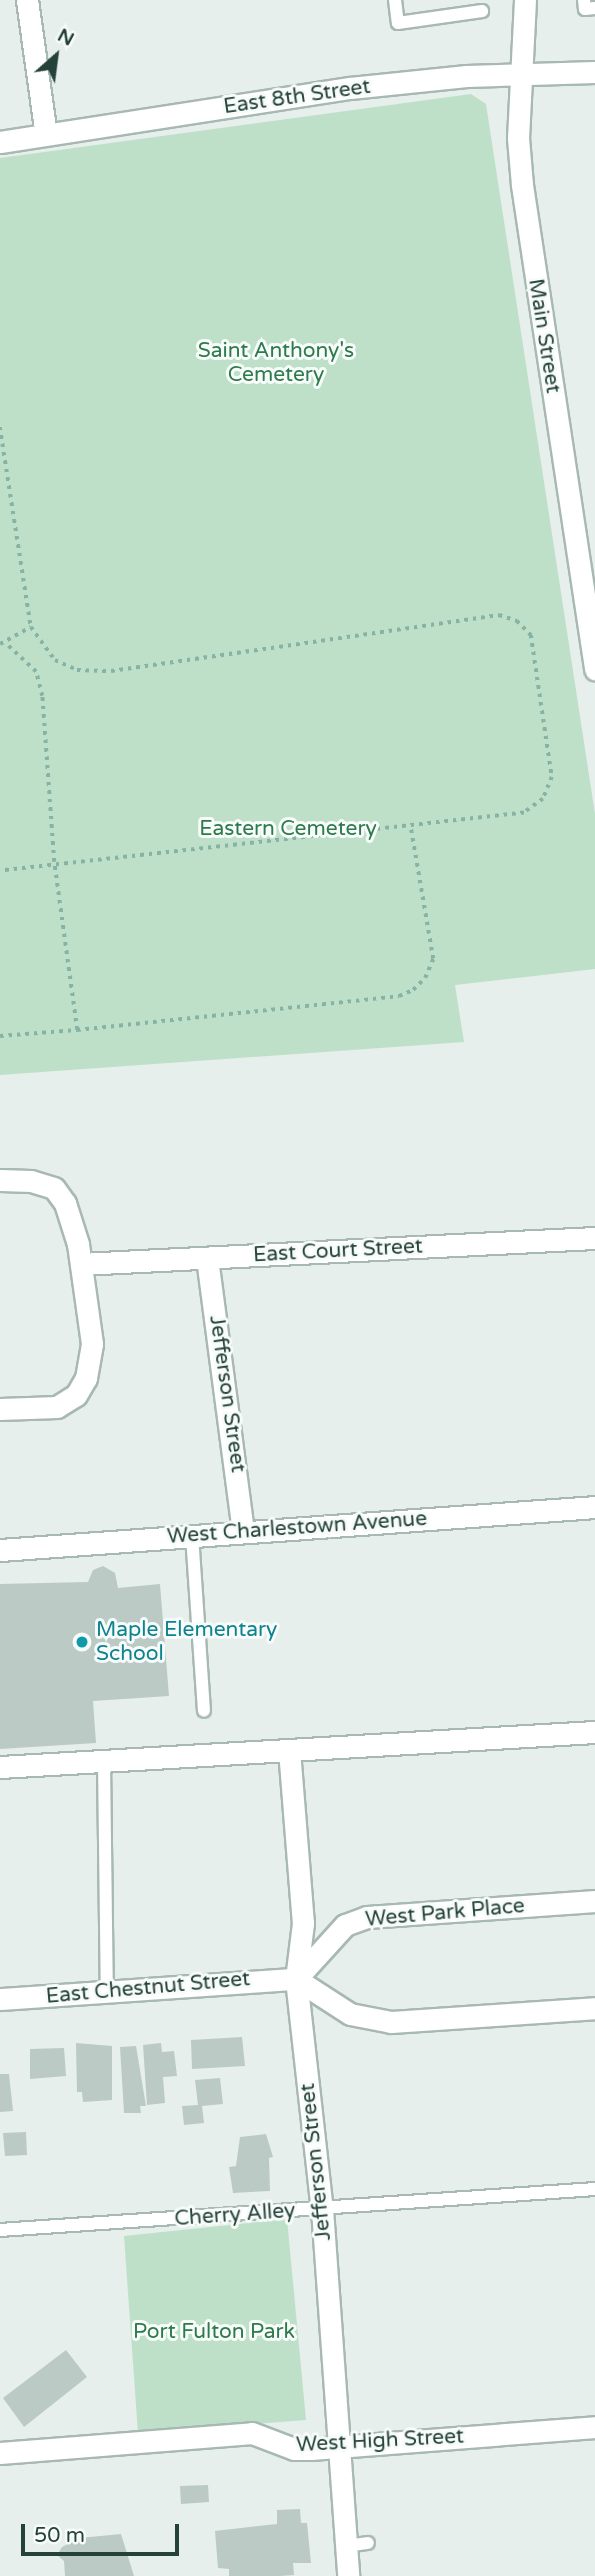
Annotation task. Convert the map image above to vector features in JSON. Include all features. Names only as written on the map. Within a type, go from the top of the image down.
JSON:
[{"type":"street","points":[[27,0],[46,135]]},
{"type":"street","name":"Main Street","points":[[524,0],[523,75],[518,138],[522,185],[587,566],[595,670]]},
{"type":"street","name":"East 8th Street","points":[[0,142],[350,88],[595,72]]},
{"type":"street","points":[[0,1181],[31,1181],[54,1188],[65,1203],[81,1264],[92,1343],[86,1378],[76,1395],[57,1407],[0,1409]]},
{"type":"street","name":"East Court Street","points":[[81,1264],[595,1238]]},
{"type":"street","name":"Jefferson Street","points":[[207,1258],[243,1531]]},
{"type":"street","name":"West Charlestown Avenue","points":[[0,1550],[595,1507]]},
{"type":"street","points":[[0,1767],[595,1732]]},
{"type":"street","name":"Jefferson Street","points":[[289,1750],[303,1923],[296,1979],[322,2209],[348,2576]]},
{"type":"street","name":"West Park Place","points":[[296,1979],[345,1925],[367,1917],[595,1901]]},
{"type":"street","points":[[296,1979],[350,2014],[391,2022],[595,2008]]},
{"type":"street","name":"East Chestnut Street","points":[[0,1999],[296,1979]]},
{"type":"street","name":"West High Street","points":[[0,2453],[252,2433],[294,2449],[595,2427]]},
{"type":"lane","points":[[395,0],[398,23],[482,11]]},
{"type":"lane","points":[[584,0],[584,9],[595,8]]},
{"type":"lane","points":[[192,1535],[204,1711]]},
{"type":"lane","points":[[104,1760],[107,1992]]},
{"type":"lane","name":"Cherry Alley","points":[[0,2230],[595,2189]]},
{"type":"lane","points":[[346,2546],[368,2543]]},
{"type":"path","points":[[0,427],[31,627],[55,660],[77,670],[111,671],[499,615],[517,621],[531,635],[552,777],[542,799],[524,813],[54,862],[0,871]]},
{"type":"path","points":[[31,627],[3,644],[36,672],[42,696],[54,862],[77,1030]]},
{"type":"path","points":[[0,1036],[399,996],[414,990],[425,978],[433,959],[410,825]]},
{"type":"green space","points":[[471,94],[486,104],[595,814],[595,969],[455,985],[464,1042],[0,1075],[0,158]]},
{"type":"green space","name":"Port Fulton Park","points":[[287,2219],[306,2420],[138,2433],[124,2236]]},
{"type":"building","name":"Maple Elementary School","points":[[103,1566],[115,1573],[118,1588],[160,1584],[169,1696],[93,1701],[96,1743],[0,1749],[0,1584],[88,1582],[93,1570]]},
{"type":"building","points":[[242,2037],[245,2066],[192,2069],[191,2040]]},
{"type":"building","points":[[76,2043],[112,2046],[112,2100],[83,2102],[82,2092],[77,2092]]},
{"type":"building","points":[[161,2043],[162,2052],[174,2051],[177,2076],[163,2077],[165,2103],[147,2105],[143,2045]]},
{"type":"building","points":[[136,2046],[146,2106],[140,2106],[141,2113],[124,2113],[120,2047]]},
{"type":"building","points":[[64,2048],[66,2076],[30,2079],[30,2049]]},
{"type":"building","points":[[0,2074],[9,2074],[13,2111],[0,2112]]},
{"type":"building","points":[[220,2078],[223,2104],[202,2106],[204,2123],[184,2125],[182,2106],[198,2105],[195,2080]]},
{"type":"building","points":[[26,2132],[27,2155],[5,2156],[3,2133]]},
{"type":"building","points":[[266,2134],[273,2157],[269,2158],[270,2191],[233,2193],[229,2167],[236,2166],[240,2137]]},
{"type":"building","points":[[66,2350],[87,2377],[24,2427],[3,2398]]},
{"type":"building","points":[[208,2485],[209,2502],[181,2504],[180,2486]]},
{"type":"building","points":[[300,2509],[301,2523],[307,2523],[311,2563],[293,2563],[294,2575],[280,2576],[229,2576],[229,2569],[218,2568],[215,2531],[277,2524],[277,2510]]},
{"type":"building","points":[[121,2534],[134,2576],[65,2576],[64,2561],[57,2555],[62,2547],[80,2538]]},
{"type":"place","name":"Maple Elementary School","points":[[82,1642]]},
{"type":"park label","name":"Saint Anthony's Cemetery","points":[[276,363]]},
{"type":"park label","name":"Eastern Cemetery","points":[[288,829]]}]
